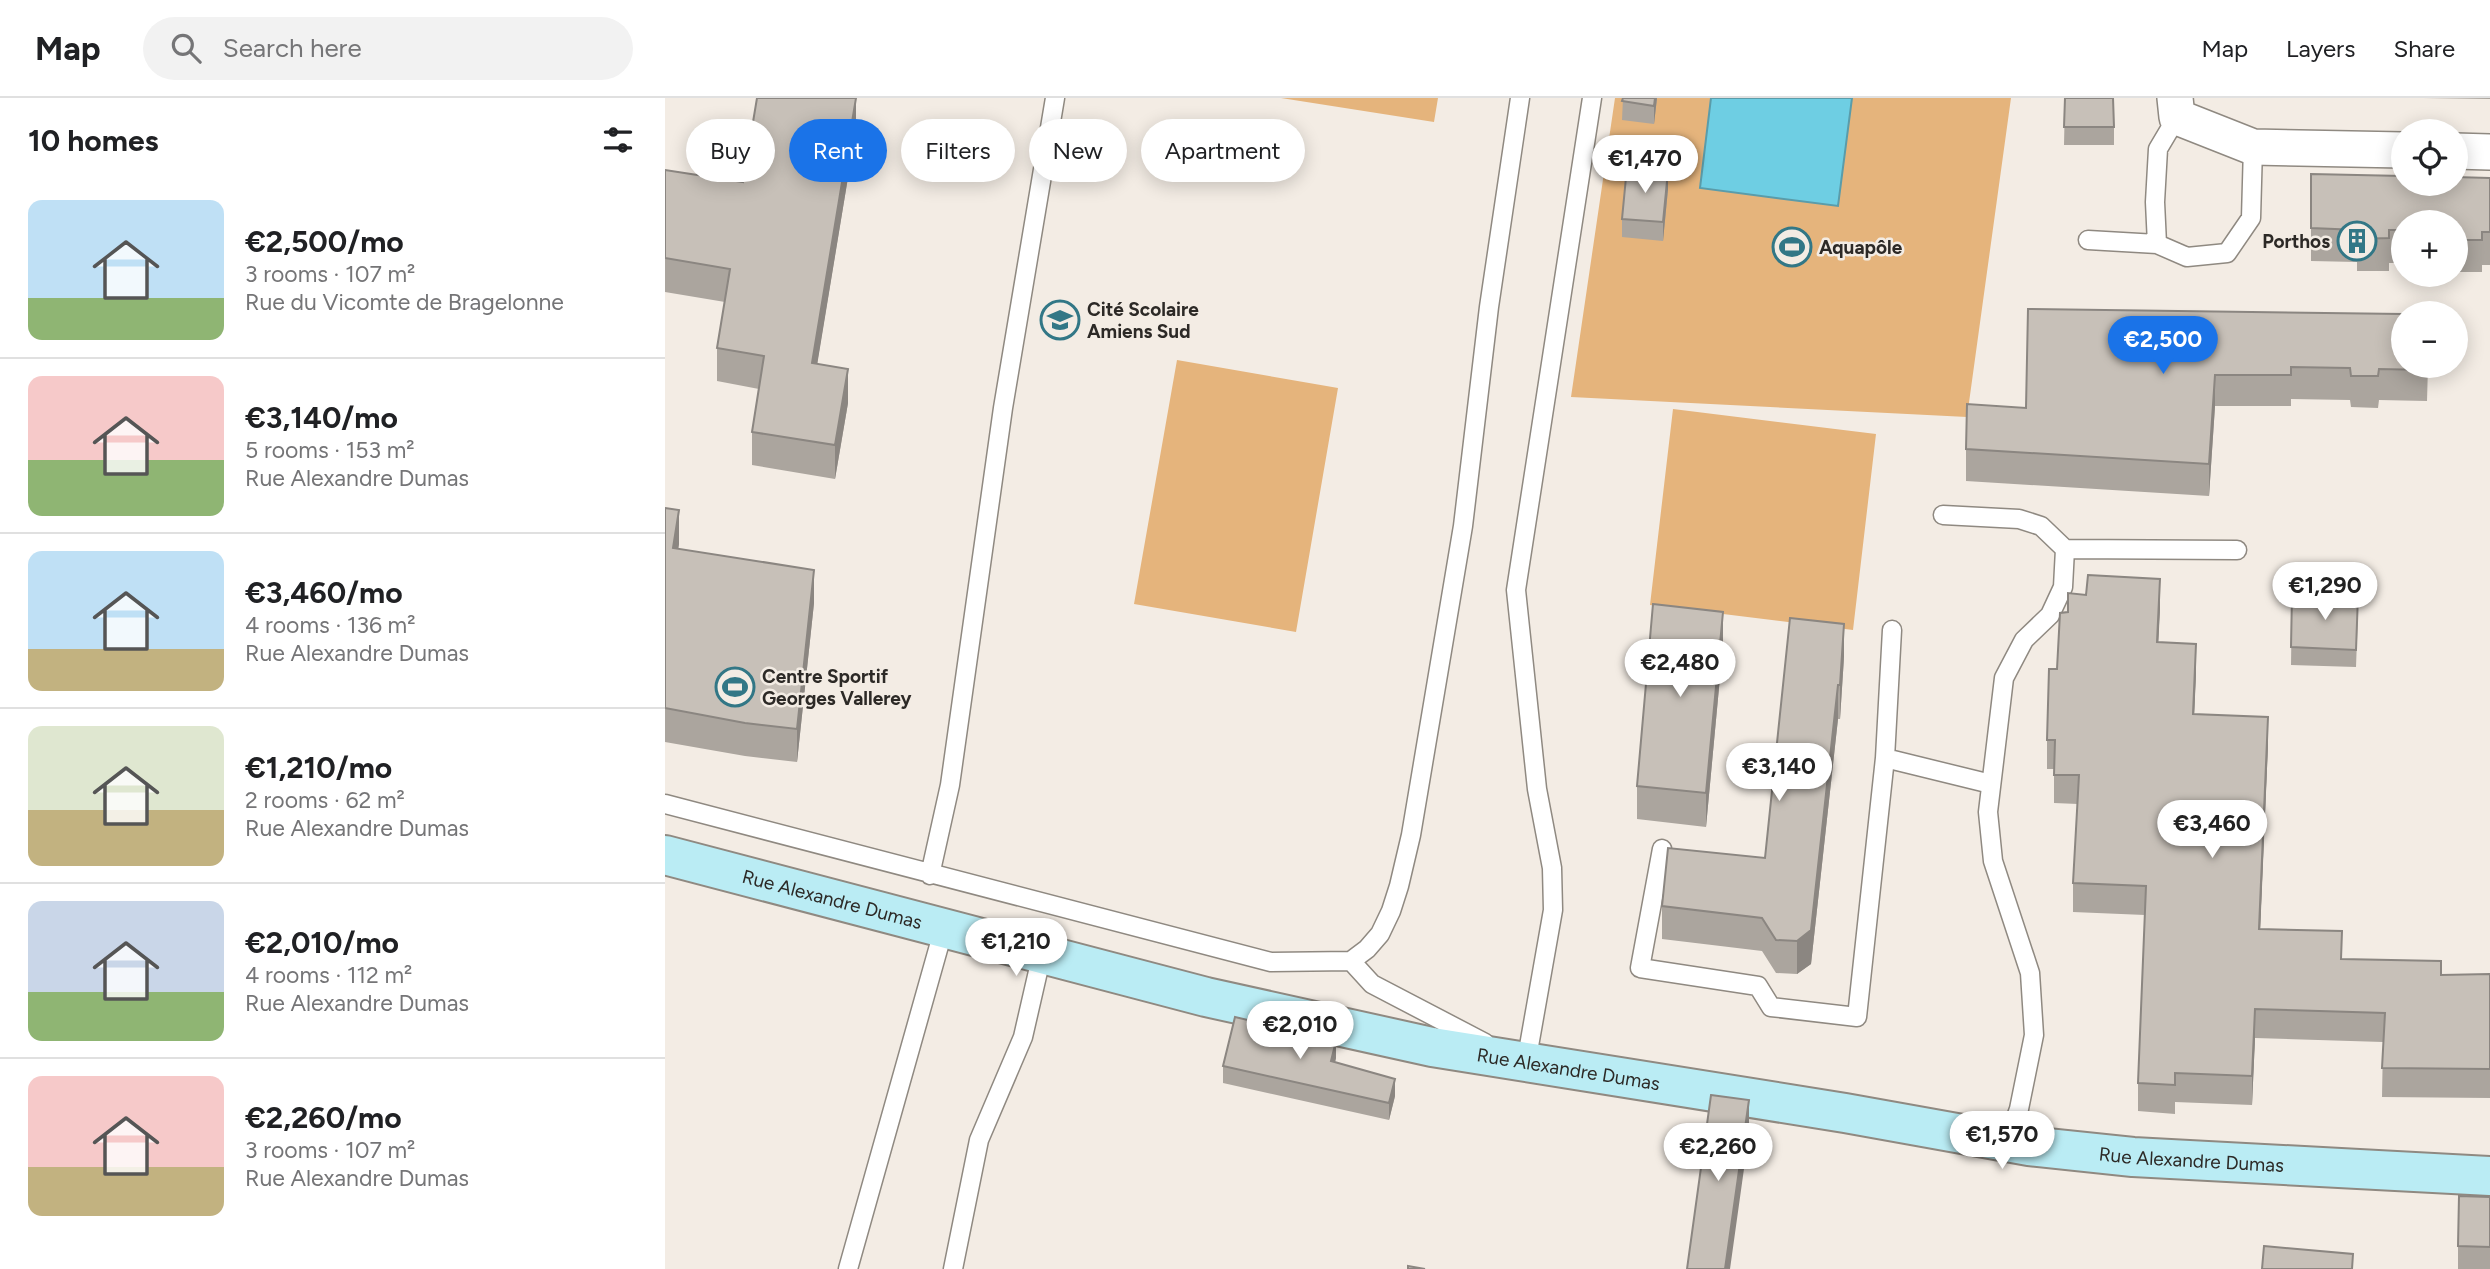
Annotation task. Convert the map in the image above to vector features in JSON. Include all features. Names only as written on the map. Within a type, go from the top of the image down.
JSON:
[{"type":"street","points":[[2176,108],[2253,147],[2391,150]]},
{"type":"street","points":[[2468,151],[2490,152]]},
{"type":"street","name":"Rue Alexandre Dumas","points":[[665,856],[1206,997],[1383,1038],[2007,1142],[2133,1157],[2490,1176]]},
{"type":"lane","points":[[930,875],[950,785],[1003,408],[1055,98]]},
{"type":"lane","points":[[665,804],[1271,962],[1351,961],[1367,949],[1380,934],[1391,911],[1411,835],[1464,526],[1489,307],[1520,98]]},
{"type":"lane","points":[[1351,961],[1372,984],[1526,1063],[1553,910],[1552,867],[1537,789],[1516,590],[1592,98]]},
{"type":"lane","points":[[2157,244],[2155,202],[2158,149],[2176,108]]},
{"type":"lane","points":[[2088,240],[2157,244],[2187,257],[2227,253],[2251,218],[2253,147]]},
{"type":"lane","points":[[1943,515],[2019,519],[2041,526],[2065,549],[2237,550]]},
{"type":"lane","points":[[2007,1142],[2019,1109],[2034,1035],[2030,973],[1993,862],[1988,812],[2004,678],[2024,639],[2050,615],[2063,587],[2065,549]]},
{"type":"lane","points":[[1662,849],[1640,968],[1758,986],[1771,1007],[1857,1017],[1885,758],[1892,630]]},
{"type":"lane","points":[[1885,758],[1991,783]]},
{"type":"lane","points":[[848,1269],[944,928]]},
{"type":"lane","points":[[953,1269],[979,1140],[1023,1037],[1042,954]]},
{"type":"shaded area","points":[[1281,98],[1438,98],[1434,122]]},
{"type":"shaded area","name":"Aquapôle","points":[[1615,98],[2011,98],[1967,417],[1571,397]]},
{"type":"shaded area","points":[[1177,360],[1338,388],[1296,632],[1134,604]]},
{"type":"shaded area","points":[[1673,409],[1876,434],[1853,630],[1650,605]]},
{"type":"water","points":[[1711,98],[1852,98],[1838,206],[1700,188]]},
{"type":"building","points":[[757,98],[856,98],[853,119],[789,119],[789,182],[842,182],[812,363],[848,369],[835,445],[752,432],[764,356],[717,348],[730,269],[665,258],[665,170],[686,173],[686,182],[775,182],[775,119],[754,119]]},
{"type":"building","points":[[1623,98],[1655,98],[1654,106],[1622,101]]},
{"type":"building","points":[[2065,98],[2113,98],[2114,127],[2064,127]]},
{"type":"building","points":[[1627,167],[1668,171],[1663,222],[1622,219]]},
{"type":"building","points":[[2311,174],[2391,176],[2391,196],[2468,196],[2468,177],[2490,178],[2490,232],[2482,232],[2482,240],[2468,240],[2468,210],[2391,210],[2389,238],[2357,239],[2358,230],[2311,228]]},
{"type":"building","points":[[2028,309],[2391,314],[2391,369],[2379,369],[2378,376],[2351,376],[2350,368],[2291,367],[2291,375],[2215,375],[2209,464],[1966,449],[1967,404],[2026,408]]},
{"type":"building","name":"Centre Sportif Georges Vallerey","points":[[665,508],[679,510],[673,548],[814,570],[797,729],[745,723],[665,708]]},
{"type":"building","points":[[2088,575],[2160,579],[2157,642],[2196,644],[2193,714],[2268,717],[2259,929],[2342,931],[2341,959],[2441,961],[2441,975],[2490,974],[2490,1069],[2382,1068],[2385,1013],[2255,1009],[2252,1076],[2175,1073],[2175,1085],[2138,1083],[2146,886],[2073,883],[2079,775],[2054,775],[2055,740],[2047,740],[2049,669],[2057,669],[2060,613],[2068,612],[2068,593],[2086,595]]},
{"type":"building","points":[[2292,595],[2358,595],[2356,650],[2291,647]]},
{"type":"building","points":[[1653,604],[1723,612],[1706,793],[1637,786]]},
{"type":"building","points":[[1790,618],[1844,624],[1840,685],[1811,930],[1797,941],[1776,940],[1762,918],[1662,906],[1668,848],[1765,858]]},
{"type":"building","points":[[1235,1017],[1336,1041],[1331,1061],[1395,1079],[1389,1103],[1223,1066]]},
{"type":"building","points":[[1711,1095],[1749,1100],[1725,1269],[1687,1269]]},
{"type":"building","points":[[2459,1196],[2490,1197],[2490,1247],[2458,1246]]},
{"type":"building","points":[[2264,1246],[2353,1254],[2352,1269],[2262,1269]]},
{"type":"place","name":"Porthos","points":[[2357,241]]},
{"type":"place","name":"Aquapôle","points":[[1792,247]]},
{"type":"place","name":"Cité Scolaire Amiens Sud","points":[[1060,320]]},
{"type":"place","name":"Centre Sportif Georges Vallerey","points":[[735,687]]}]
